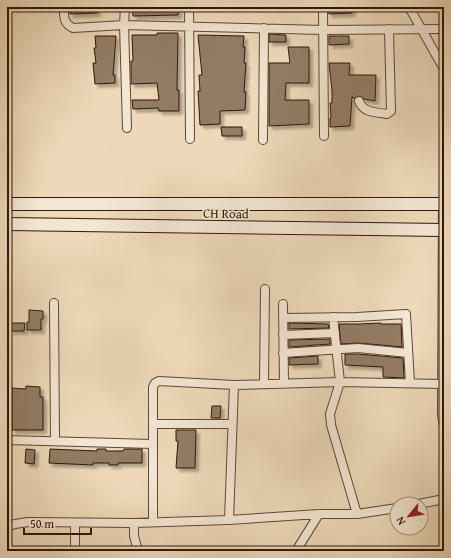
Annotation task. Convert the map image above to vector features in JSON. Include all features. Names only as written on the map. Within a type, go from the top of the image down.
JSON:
[{"type":"street","points":[[64,7],[64,21],[72,28],[124,25],[323,30],[444,29]]},
{"type":"street","points":[[125,7],[124,25],[127,128]]},
{"type":"street","points":[[189,7],[190,140]]},
{"type":"street","points":[[323,7],[324,136]]},
{"type":"street","points":[[410,7],[444,69]]},
{"type":"street","points":[[263,140],[264,28]]},
{"type":"street","points":[[359,101],[362,109],[387,114],[391,111],[389,29]]},
{"type":"street","name":"CH Road","points":[[7,204],[443,204]]},
{"type":"street","points":[[443,204],[442,415],[444,427]]},
{"type":"street","name":"CH Road","points":[[7,224],[443,230]]},
{"type":"street","points":[[264,384],[265,289]]},
{"type":"street","points":[[54,303],[55,441]]},
{"type":"street","points":[[283,304],[284,384]]},
{"type":"street","points":[[283,318],[406,314],[410,383]]},
{"type":"street","points":[[333,317],[340,382],[330,414],[331,425],[357,514]]},
{"type":"street","points":[[283,335],[335,333]]},
{"type":"street","points":[[283,353],[358,348],[408,353]]},
{"type":"street","points":[[7,377],[7,462]]},
{"type":"street","points":[[153,522],[153,387],[155,383],[159,381],[234,385],[340,382],[442,384]]},
{"type":"street","points":[[229,520],[234,385]]},
{"type":"street","points":[[153,424],[232,424]]},
{"type":"street","points":[[7,440],[153,444]]},
{"type":"street","points":[[429,502],[444,498]]},
{"type":"street","points":[[7,527],[28,522],[134,523],[229,520],[319,514],[357,514],[389,509]]},
{"type":"street","points":[[296,551],[319,514]]},
{"type":"street","points":[[75,523],[75,551]]},
{"type":"street","points":[[134,523],[134,536],[138,551]]},
{"type":"building","points":[[70,7],[97,7],[97,13],[70,14]]},
{"type":"building","points":[[132,7],[178,7],[178,15],[133,16]]},
{"type":"building","points":[[328,7],[352,7],[352,13],[329,14]]},
{"type":"building","points":[[157,33],[178,33],[177,90],[179,90],[179,111],[159,111],[158,108],[133,109],[132,100],[159,100],[157,83],[131,84],[131,61],[133,61],[132,35],[157,35]]},
{"type":"building","points":[[269,34],[286,35],[286,42],[269,42]]},
{"type":"building","points":[[198,35],[244,36],[244,63],[246,63],[244,92],[246,92],[245,110],[220,111],[220,124],[200,125],[198,91],[200,91],[199,75],[202,75]]},
{"type":"building","points":[[95,36],[116,36],[113,75],[115,75],[115,83],[95,84],[93,63],[96,63],[94,48],[96,48]]},
{"type":"building","points":[[329,36],[349,36],[349,44],[329,45]]},
{"type":"building","points":[[288,47],[309,47],[309,83],[286,83],[285,100],[309,100],[309,124],[269,126],[269,63],[290,63]]},
{"type":"building","points":[[329,63],[350,63],[349,75],[376,75],[375,101],[364,99],[360,96],[355,98],[352,97],[350,126],[330,127],[330,103],[332,103],[332,91]]},
{"type":"building","points":[[221,127],[242,127],[242,136],[222,136]]},
{"type":"building","points":[[29,310],[43,311],[41,330],[27,330]]},
{"type":"building","points":[[11,323],[25,323],[24,331],[10,331]]},
{"type":"building","points":[[289,323],[328,324],[329,328],[289,329]]},
{"type":"building","points":[[339,324],[401,324],[402,347],[358,343],[341,344]]},
{"type":"building","points":[[330,339],[330,344],[289,347],[289,340]]},
{"type":"building","points":[[345,354],[403,358],[404,378],[383,377],[383,367],[345,365]]},
{"type":"building","points":[[318,356],[318,364],[289,365],[289,358]]},
{"type":"building","points":[[26,386],[40,387],[40,397],[43,397],[43,430],[12,430],[12,388],[26,389]]},
{"type":"building","points":[[212,406],[221,406],[220,418],[211,418]]},
{"type":"building","points":[[176,430],[196,430],[195,468],[176,468],[178,441],[176,441]]},
{"type":"building","points":[[26,449],[35,450],[34,464],[25,463]]},
{"type":"building","points":[[50,449],[97,451],[97,449],[106,449],[106,451],[123,451],[124,449],[142,449],[142,463],[118,463],[118,465],[109,465],[109,463],[93,463],[93,465],[49,463]]}]
